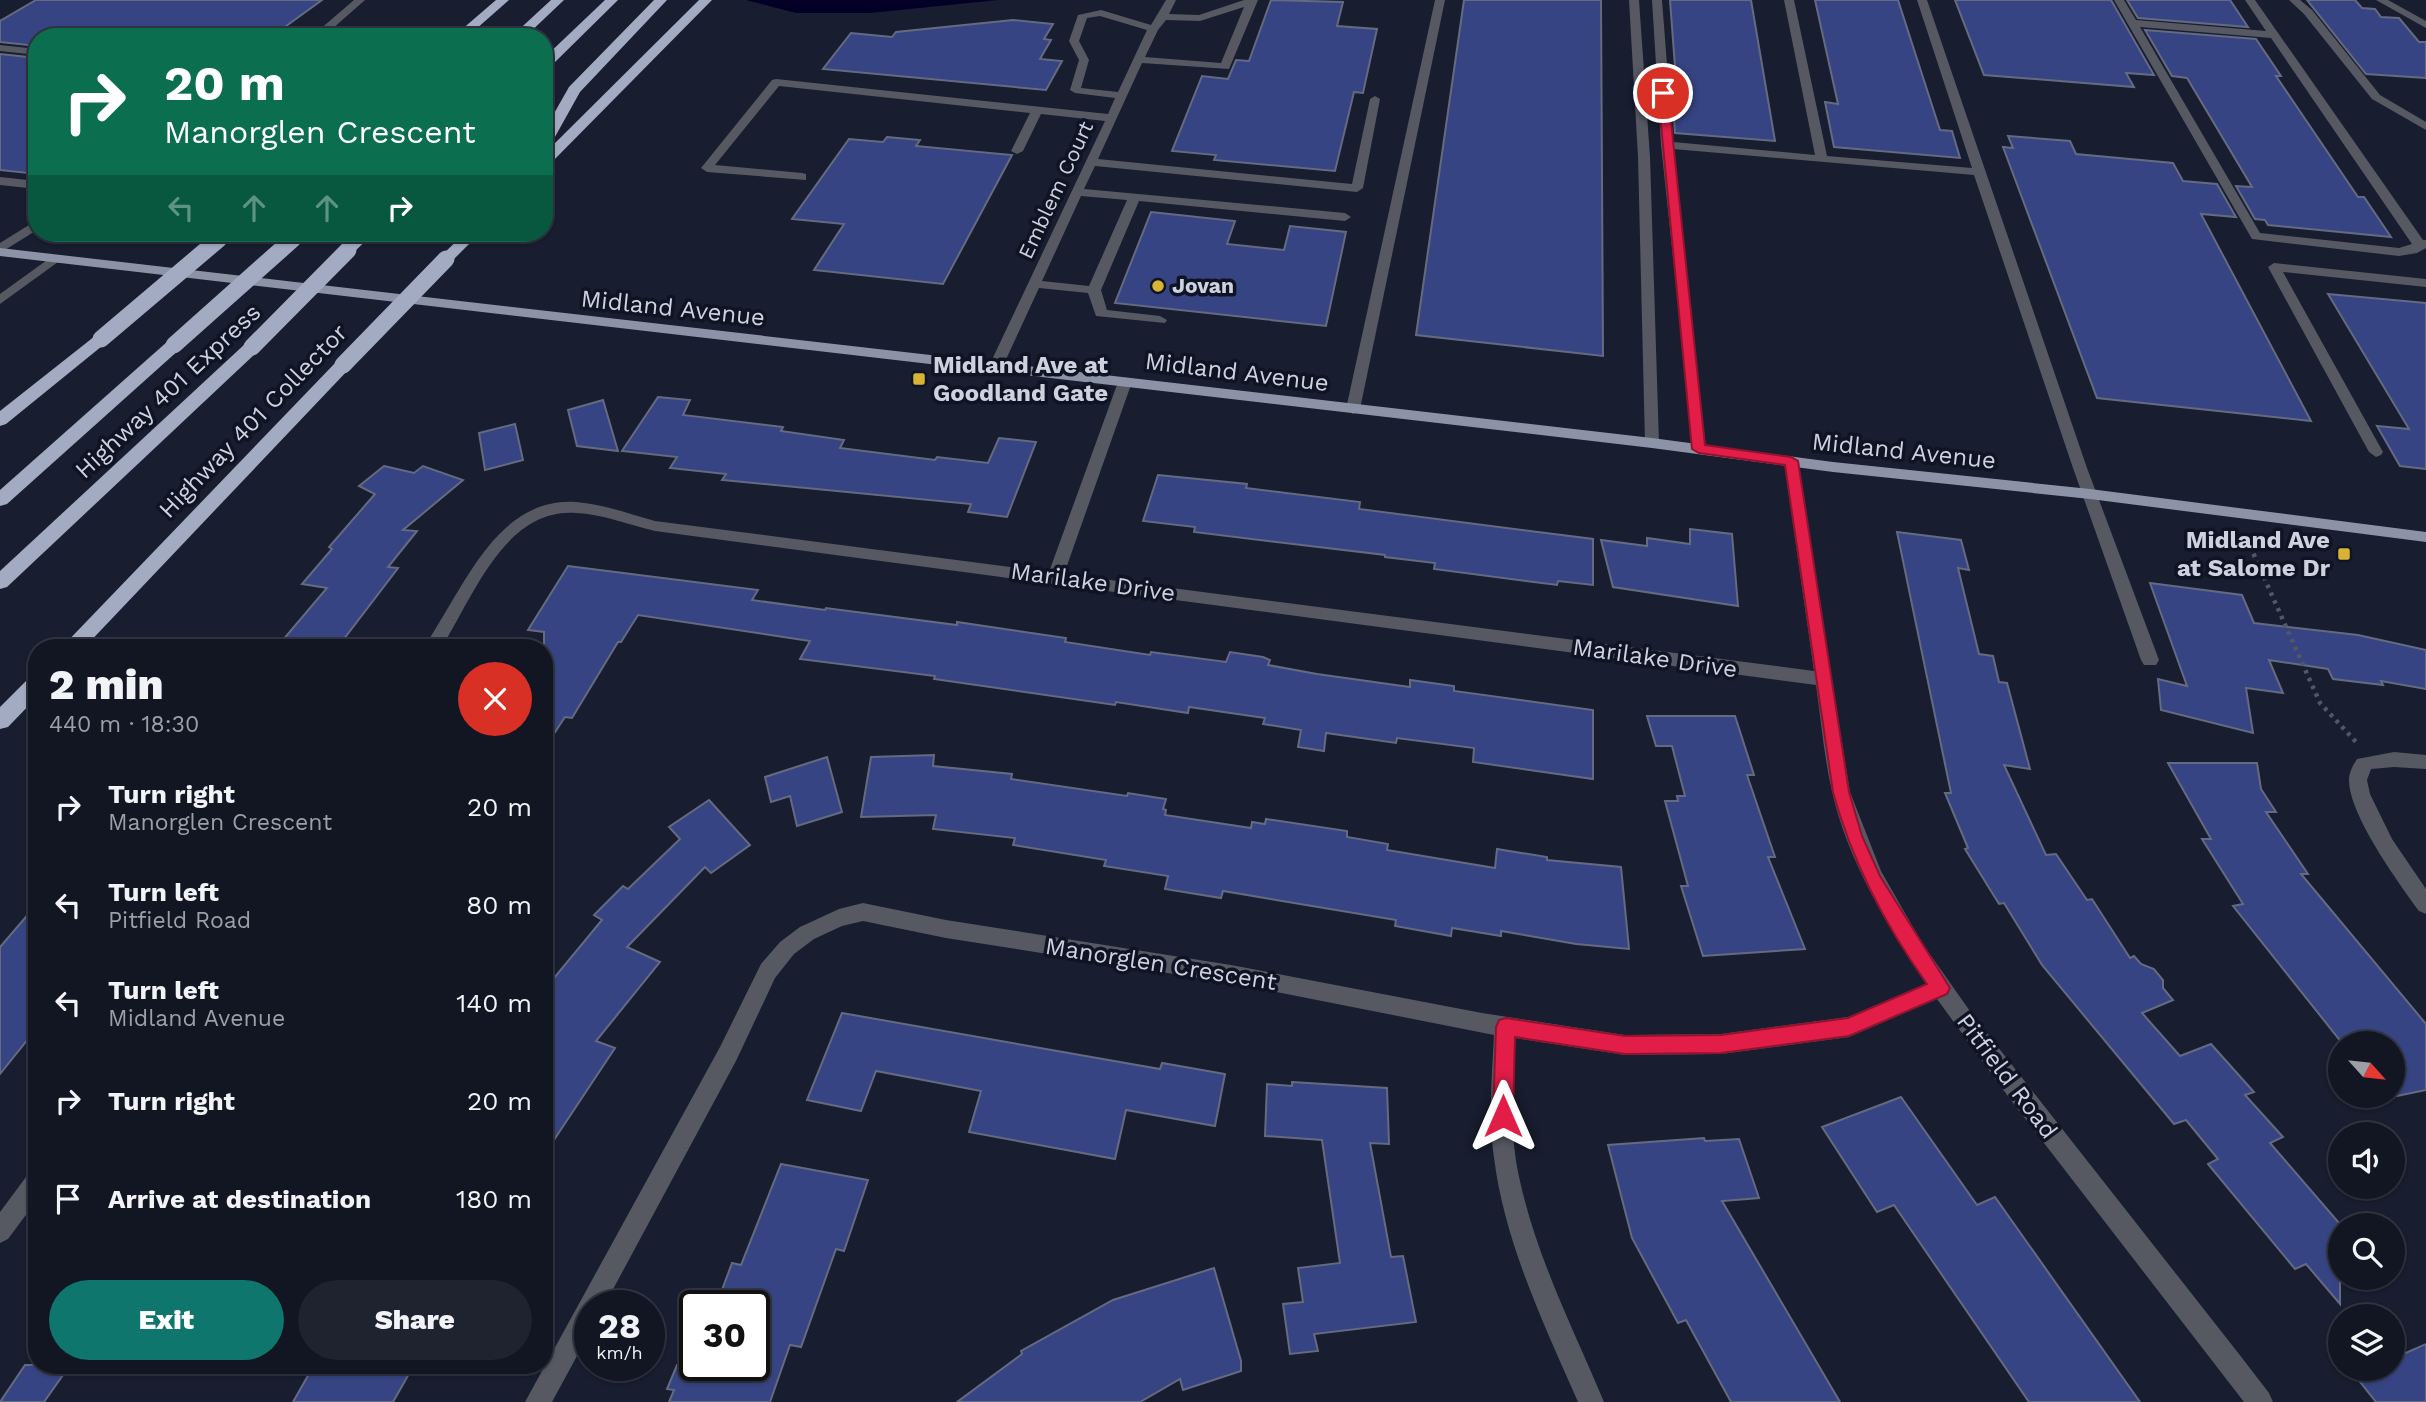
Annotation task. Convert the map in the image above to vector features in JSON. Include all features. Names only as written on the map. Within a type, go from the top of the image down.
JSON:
[{"type":"highway","points":[[470,28],[503,0]]},
{"type":"highway","points":[[527,28],[558,0]]},
{"type":"highway","points":[[553,56],[612,0]]},
{"type":"highway","points":[[553,128],[574,90],[661,0]]},
{"type":"highway","points":[[553,153],[706,0]]},
{"type":"highway","points":[[0,420],[215,242]]},
{"type":"highway","name":"Highway 401 Express","points":[[0,500],[289,242]]},
{"type":"highway","name":"Highway 401 Express","points":[[0,582],[252,347],[357,242]]},
{"type":"highway","name":"Highway 401 Collector","points":[[80,639],[464,242]]},
{"type":"highway","points":[[0,721],[28,692]]},
{"type":"main road","name":"Midland Avenue","points":[[0,251],[2091,494],[2426,537]]},
{"type":"street","points":[[327,28],[360,0]]},
{"type":"street","name":"Emblem Court","points":[[995,368],[1153,29],[1163,17],[1171,0]]},
{"type":"street","points":[[1163,17],[1200,18],[1252,0]]},
{"type":"street","points":[[1139,60],[1225,67],[1252,0]]},
{"type":"street","points":[[1353,409],[1440,0]]},
{"type":"street","points":[[1634,0],[1644,157],[1652,443]]},
{"type":"street","points":[[1657,0],[1667,145],[1699,449]]},
{"type":"street","points":[[1789,0],[1822,159]]},
{"type":"street","points":[[1922,0],[1979,172],[2150,660]]},
{"type":"street","points":[[2119,0],[2256,236],[2399,252],[2413,250],[2422,244],[2250,0]]},
{"type":"street","points":[[2294,0],[2308,12],[2376,97],[2426,127]]},
{"type":"street","points":[[2381,0],[2426,24]]},
{"type":"street","points":[[1122,96],[1074,90],[1084,60],[1074,41],[1083,15],[1101,13],[1153,29]]},
{"type":"street","points":[[2133,23],[2274,34]]},
{"type":"street","points":[[0,48],[28,51]]},
{"type":"street","points":[[802,177],[707,168],[776,82],[1112,118]]},
{"type":"street","points":[[1092,162],[1357,188],[1375,99]]},
{"type":"street","points":[[1017,151],[1037,110]]},
{"type":"street","points":[[1667,145],[1979,172]]},
{"type":"street","points":[[0,181],[28,184]]},
{"type":"street","points":[[1077,192],[1345,218]]},
{"type":"street","points":[[1134,198],[1094,290],[1101,313],[1160,320]]},
{"type":"street","points":[[0,251],[28,231]]},
{"type":"street","points":[[0,300],[54,258]]},
{"type":"street","points":[[2376,452],[2274,267],[2426,283]]},
{"type":"street","points":[[1035,284],[1094,290]]},
{"type":"street","points":[[1055,576],[1114,420],[1125,382]]},
{"type":"street","name":"Pitfield Road","points":[[1791,461],[1841,792],[1854,836],[1873,880],[1941,988],[2053,1138],[2260,1402]]},
{"type":"street","name":"Marilake Drive","points":[[438,639],[496,544],[510,528],[540,512],[566,507],[655,526],[1055,576],[1823,679]]},
{"type":"street","points":[[2426,762],[2398,758],[2375,761],[2363,764],[2358,777],[2364,800],[2383,840],[2426,905]]},
{"type":"street","name":"Manorglen Crescent","points":[[599,1290],[728,1054],[768,971],[788,948],[807,933],[839,918],[863,912],[946,929],[1231,974],[1506,1027],[1625,1045],[1721,1044],[1849,1027],[1941,988]]},
{"type":"street","points":[[1506,1027],[1501,1094],[1505,1159],[1518,1220],[1533,1270],[1591,1402]]},
{"type":"street","points":[[0,1231],[28,1193]]},
{"type":"street","name":"Manorglen Crescent","points":[[538,1402],[574,1336]]},
{"type":"path","points":[[2250,546],[2320,703],[2375,761]]},
{"type":"water","points":[[746,0],[998,0],[870,13],[796,13]]},
{"type":"building","points":[[36,0],[322,0],[283,28],[28,28],[28,45],[0,42],[0,21]]},
{"type":"building","points":[[1271,0],[1343,2],[1337,26],[1377,29],[1363,93],[1354,92],[1335,171],[1214,160],[1216,155],[1172,151],[1202,76],[1228,79],[1236,60],[1249,61]]},
{"type":"building","points":[[1464,0],[1601,0],[1603,356],[1416,335]]},
{"type":"building","points":[[1670,0],[1751,0],[1775,141],[1675,133],[1673,106],[1678,107]]},
{"type":"building","points":[[1815,0],[1898,0],[1940,130],[1952,131],[1960,158],[1834,147],[1825,102],[1838,104]]},
{"type":"building","points":[[1955,0],[2111,0],[2154,75],[2126,73],[2134,87],[1984,75]]},
{"type":"building","points":[[2127,0],[2230,0],[2248,27],[2138,18]]},
{"type":"building","points":[[2307,0],[2355,0],[2362,8],[2375,9],[2381,17],[2399,18],[2419,42],[2426,42],[2426,78],[2366,74]]},
{"type":"building","points":[[1013,20],[1053,24],[1044,39],[1051,40],[1040,59],[1062,61],[1046,90],[823,69],[851,33],[892,37],[896,32]]},
{"type":"building","points":[[2145,30],[2256,39],[2281,76],[2276,76],[2358,197],[2364,197],[2391,237],[2268,225],[2265,220],[2255,219],[2236,186],[2252,187],[2187,78],[2172,76]]},
{"type":"building","points":[[0,54],[28,57],[28,173],[0,170]]},
{"type":"building","points":[[2008,136],[2070,141],[2076,154],[2173,163],[2183,181],[2217,184],[2236,217],[2201,214],[2311,421],[2097,398],[2003,147],[2013,148]]},
{"type":"building","points":[[887,137],[920,140],[916,146],[1012,155],[943,284],[814,270],[844,224],[792,219],[849,139],[883,142]]},
{"type":"building","points":[[1151,212],[1235,221],[1227,244],[1284,250],[1290,226],[1346,232],[1326,326],[1115,303]]},
{"type":"building","points":[[2328,294],[2426,303],[2426,469],[2400,466],[2377,426],[2409,429]]},
{"type":"building","points":[[658,397],[690,400],[683,415],[783,427],[781,431],[844,440],[840,448],[935,460],[937,457],[988,463],[999,438],[1036,442],[1007,517],[968,512],[971,504],[722,480],[726,474],[670,468],[677,457],[622,451]]},
{"type":"building","points":[[603,400],[618,451],[577,446],[568,410]]},
{"type":"building","points":[[515,424],[523,460],[485,470],[479,433]]},
{"type":"building","points":[[384,466],[414,473],[423,466],[463,480],[403,530],[417,531],[388,567],[398,568],[344,639],[284,639],[327,588],[302,584],[332,549],[329,547],[375,494],[359,486]]},
{"type":"building","points":[[1158,475],[1247,484],[1246,488],[1360,502],[1359,509],[1593,539],[1593,585],[1558,581],[1557,585],[1434,569],[1435,563],[1194,532],[1195,527],[1143,521]]},
{"type":"building","points":[[1690,529],[1732,534],[1738,606],[1613,587],[1601,540],[1647,546],[1647,538],[1690,544]]},
{"type":"building","points":[[1897,532],[1961,540],[1969,570],[1958,568],[1979,654],[1993,656],[1999,682],[2007,683],[2030,769],[2004,765],[2046,855],[2056,854],[2087,900],[2092,899],[2130,958],[2134,956],[2141,964],[2154,969],[2163,980],[2163,988],[2173,1000],[2142,1013],[2180,1056],[2211,1044],[2254,1092],[2245,1095],[2283,1137],[2270,1143],[2330,1213],[2328,1213],[2328,1290],[2306,1264],[2295,1269],[2208,1164],[2218,1159],[2186,1120],[2174,1124],[2042,965],[2004,903],[1999,904],[1965,849],[1968,848],[1945,793],[1951,793]]},
{"type":"building","points":[[568,566],[758,590],[752,600],[957,625],[957,622],[1066,638],[1065,642],[1150,655],[1151,652],[1226,662],[1230,652],[1263,657],[1270,660],[1268,665],[1317,674],[1410,687],[1410,680],[1454,686],[1454,691],[1593,710],[1593,779],[1473,762],[1474,748],[1397,738],[1396,743],[1326,733],[1324,751],[1298,747],[1301,730],[1263,724],[1265,718],[1189,707],[1188,713],[1116,702],[1115,705],[934,679],[935,676],[800,659],[810,641],[638,615],[621,642],[618,642],[572,718],[565,717],[553,735],[553,639],[544,639],[544,632],[528,630]]},
{"type":"building","points":[[2150,583],[2242,595],[2254,623],[2358,635],[2426,650],[2426,689],[2381,681],[2383,685],[2333,679],[2328,669],[2269,660],[2283,693],[2246,688],[2253,733],[2161,710],[2158,679],[2187,686]]},
{"type":"building","points":[[1647,716],[1735,716],[1754,775],[1747,775],[1775,857],[1768,857],[1805,949],[1703,956],[1681,886],[1688,886],[1665,801],[1678,801],[1677,796],[1685,796],[1672,746],[1656,746]]},
{"type":"building","points":[[934,755],[933,766],[1012,774],[1011,779],[1166,799],[1163,809],[1166,810],[1165,815],[1251,828],[1252,822],[1265,824],[1266,819],[1347,831],[1347,837],[1388,844],[1387,850],[1495,868],[1497,849],[1547,857],[1547,860],[1621,867],[1629,949],[1576,944],[1501,931],[1501,936],[1452,928],[1451,936],[1395,926],[1396,920],[1223,891],[1221,898],[1165,889],[1168,876],[1104,866],[1106,860],[1013,845],[1015,838],[933,829],[936,815],[861,817],[871,757]]},
{"type":"building","points":[[827,757],[842,812],[797,826],[790,796],[771,802],[765,777]]},
{"type":"building","points":[[2168,763],[2257,763],[2261,789],[2276,812],[2266,812],[2308,874],[2301,874],[2426,1024],[2426,1090],[2405,1094],[2405,1031],[2332,1031],[2233,906],[2243,904],[2202,839],[2211,839]]},
{"type":"building","points":[[709,800],[750,845],[711,873],[705,867],[627,947],[660,962],[596,1041],[615,1048],[553,1141],[553,979],[602,920],[594,915],[623,886],[628,889],[680,839],[669,827]]},
{"type":"building","points":[[28,914],[28,1039],[0,1074],[0,947]]},
{"type":"building","points":[[842,1013],[1160,1069],[1162,1063],[1225,1074],[1215,1126],[1126,1110],[1115,1159],[969,1132],[981,1091],[876,1071],[861,1111],[807,1100]]},
{"type":"building","points":[[1292,1082],[1387,1088],[1389,1144],[1370,1143],[1391,1257],[1403,1256],[1416,1322],[1314,1334],[1318,1351],[1290,1354],[1283,1304],[1303,1302],[1298,1268],[1340,1263],[1322,1140],[1265,1136],[1267,1084],[1292,1086]]},
{"type":"building","points":[[1901,1097],[1977,1205],[1995,1197],[2140,1402],[2029,1402],[1894,1205],[1877,1212],[1822,1127]]},
{"type":"building","points":[[1704,1138],[1705,1141],[1739,1139],[1759,1198],[1722,1201],[1840,1402],[1731,1402],[1686,1320],[1678,1323],[1632,1238],[1608,1145]]},
{"type":"building","points":[[781,1164],[868,1180],[844,1251],[836,1249],[801,1347],[790,1345],[770,1402],[669,1402],[674,1390],[667,1389],[677,1365],[679,1381],[770,1381],[770,1290],[722,1290],[732,1263],[741,1265]]},
{"type":"building","points":[[1214,1268],[1241,1361],[1241,1371],[1183,1390],[1180,1379],[1140,1402],[957,1402],[1022,1354],[1021,1351],[1113,1300]]},
{"type":"building","points":[[2328,1290],[2340,1290],[2340,1304]]},
{"type":"building","points":[[2426,1344],[2426,1402],[2376,1402],[2359,1381],[2405,1381],[2405,1353]]},
{"type":"building","points":[[25,1365],[28,1365],[28,1374],[64,1374],[44,1402],[0,1402]]},
{"type":"building","points":[[309,1374],[409,1374],[393,1402],[293,1402]]},
{"type":"place","name":"Jovan","points":[[1158,286]]},
{"type":"place","name":"Midland Ave at Goodland Gate","points":[[919,379]]},
{"type":"place","name":"Midland Ave at Salome Dr","points":[[2344,554]]},
{"type":"route","points":[[1503,1116],[1501,1094],[1506,1027],[1625,1045],[1721,1044],[1849,1027],[1941,988],[1873,880],[1854,836],[1841,792],[1791,461],[1699,449],[1663,93]]}]
